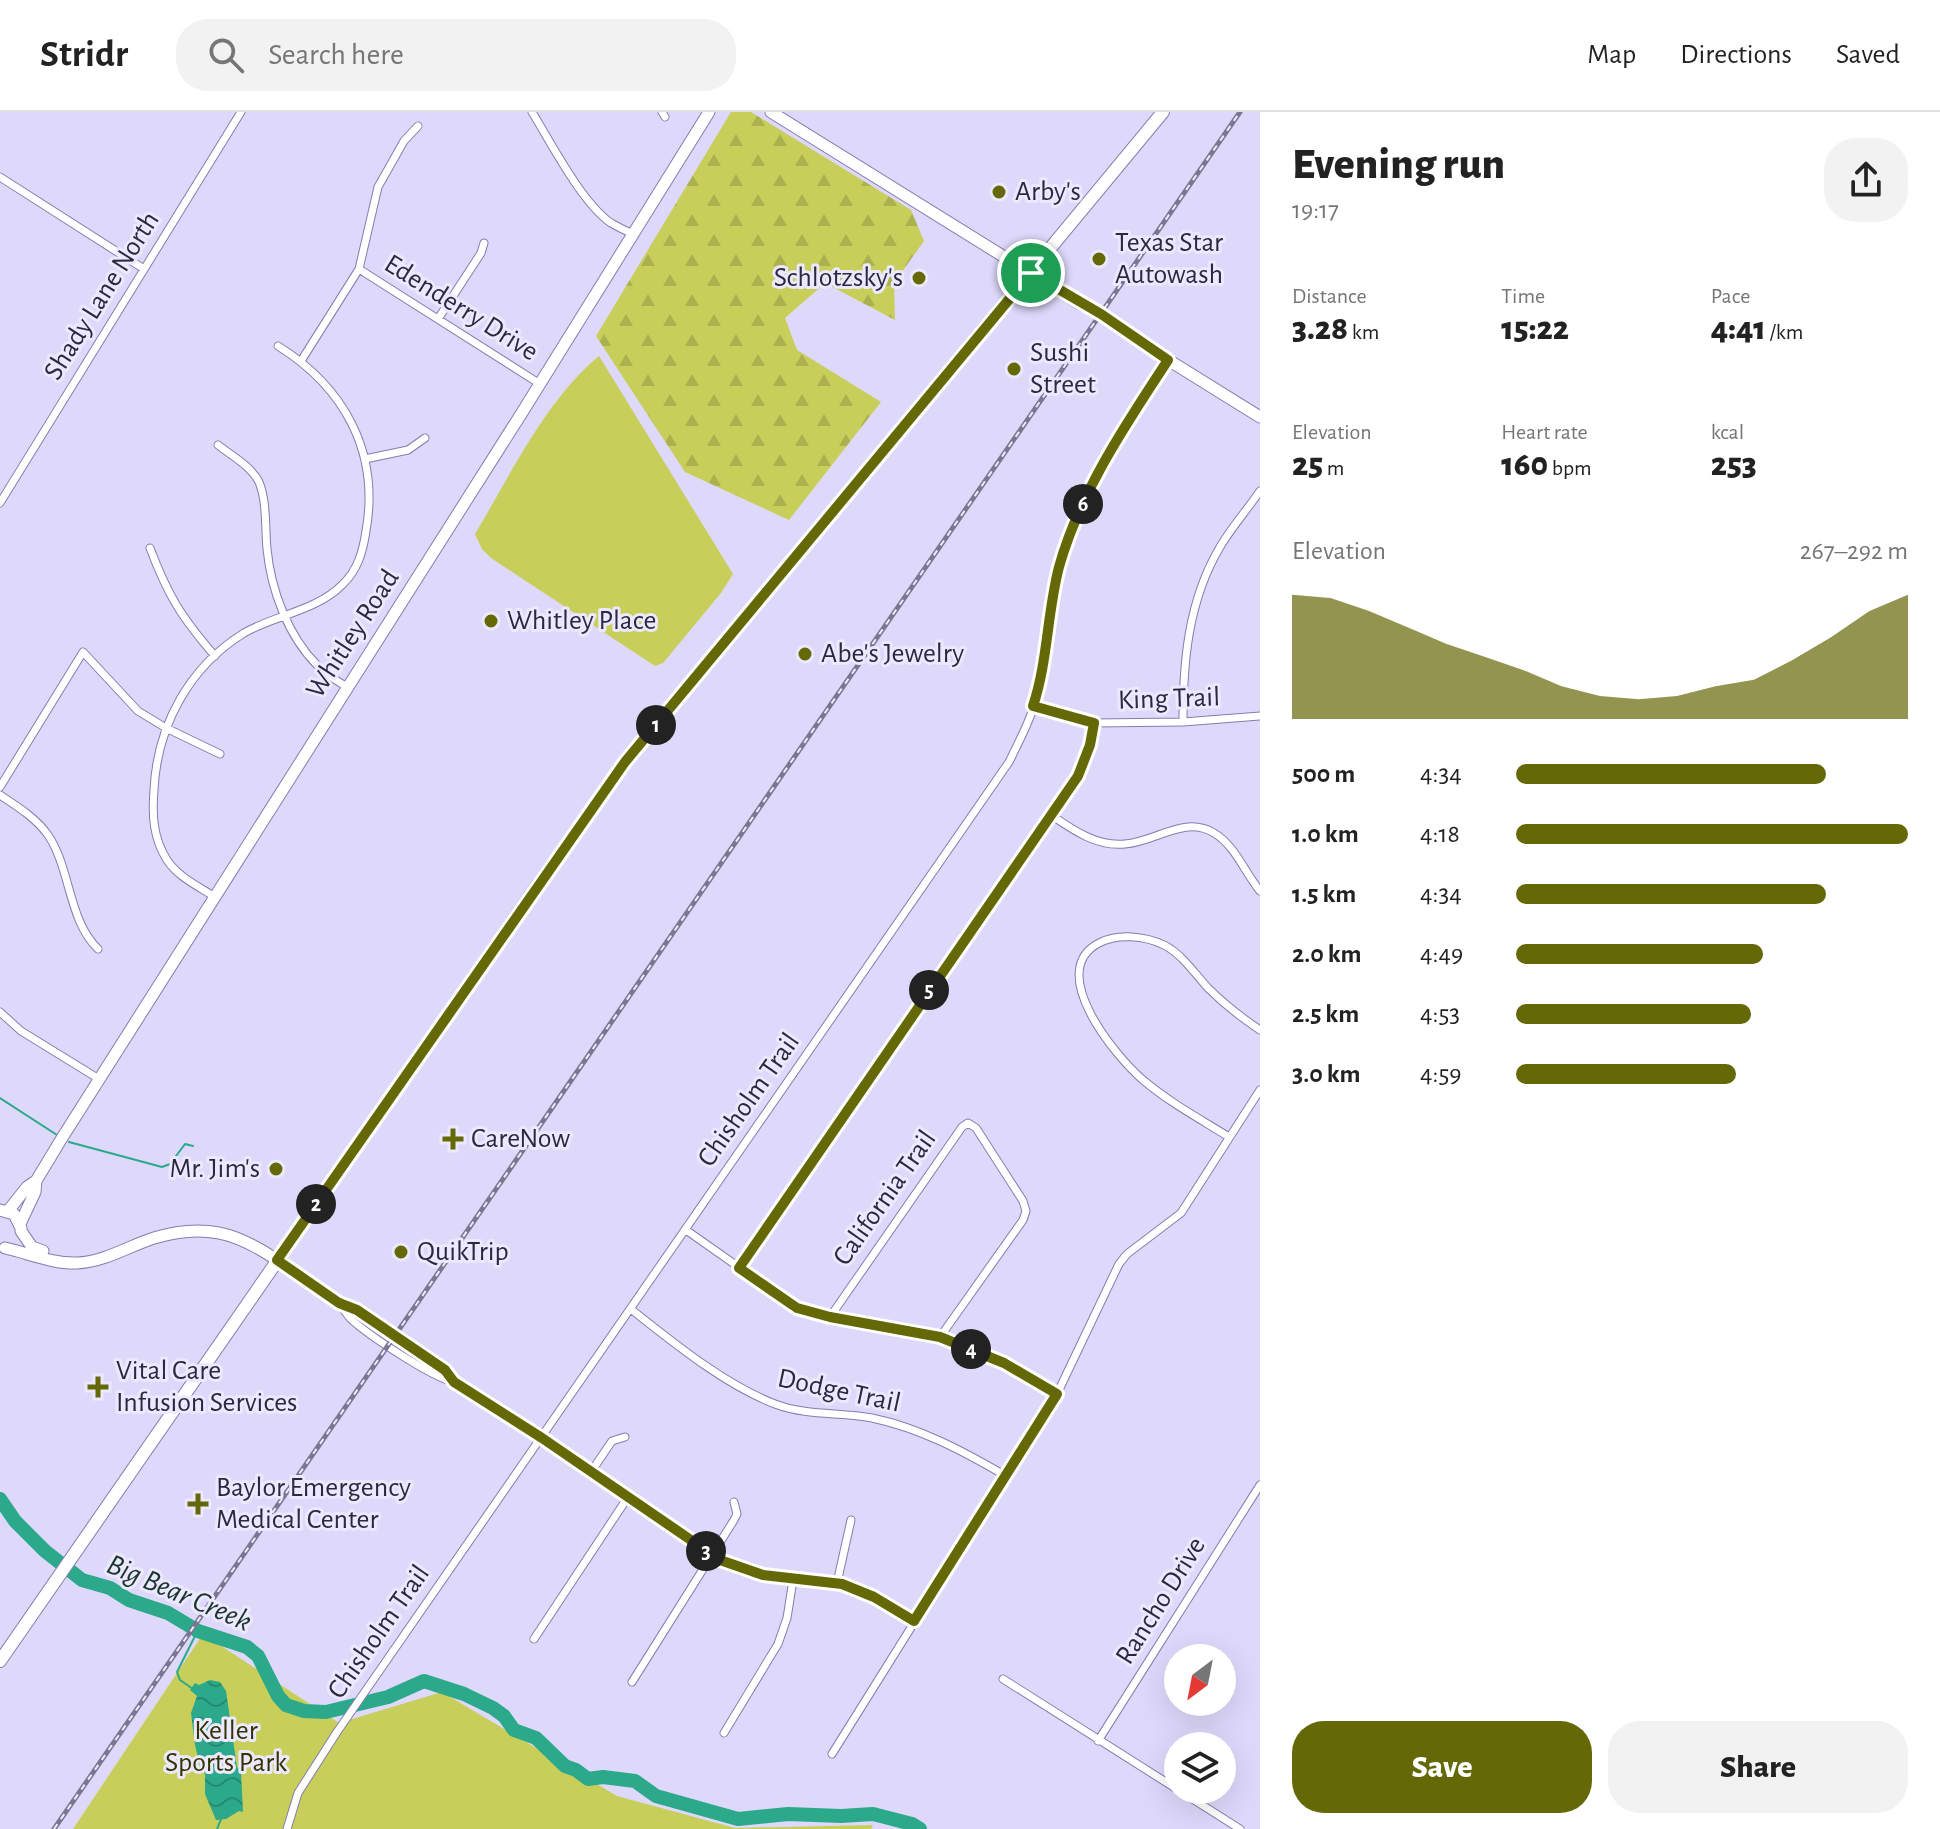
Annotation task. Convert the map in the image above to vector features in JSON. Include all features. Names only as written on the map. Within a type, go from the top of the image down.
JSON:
[{"type":"main road","points":[[0,1661],[625,762],[1163,112]]},
{"type":"street","name":"Shady Lane North","points":[[0,503],[241,112]]},
{"type":"street","points":[[532,112],[599,213],[633,234]]},
{"type":"street","name":"Whitley Road","points":[[4,1210],[36,1181],[709,112]]},
{"type":"street","points":[[771,112],[1260,417]]},
{"type":"street","points":[[301,361],[359,269],[378,187],[398,151],[418,126]]},
{"type":"street","points":[[0,177],[144,269]]},
{"type":"street","points":[[438,319],[481,253],[484,243]]},
{"type":"street","name":"Edenderry Drive","points":[[359,269],[540,384]]},
{"type":"street","points":[[215,897],[173,868],[154,832],[157,753],[166,728],[197,673],[215,656],[245,633],[331,594],[348,579],[363,551],[370,502],[365,459],[352,424],[334,394],[301,361],[278,346]]},
{"type":"street","name":"Chisholm Trail","points":[[287,1829],[292,1809],[310,1772],[351,1711],[1001,776],[1027,724],[1040,685],[1058,571],[1075,521],[1125,428],[1168,360]]},
{"type":"street","points":[[365,459],[408,450],[425,438]]},
{"type":"street","points":[[218,445],[242,463],[259,482],[276,595],[304,650],[319,668],[347,687]]},
{"type":"street","points":[[1183,722],[1183,667],[1187,637],[1203,583],[1219,547],[1260,491]]},
{"type":"street","points":[[150,548],[169,597],[187,624],[215,656]]},
{"type":"street","points":[[0,787],[83,652],[138,711],[220,754]]},
{"type":"street","name":"King Trail","points":[[1033,706],[1094,723],[1183,722],[1260,716]]},
{"type":"street","points":[[739,1268],[1078,776],[1090,745],[1094,723]]},
{"type":"street","points":[[0,795],[29,814],[48,836],[85,934],[98,949]]},
{"type":"street","points":[[1051,815],[1078,833],[1113,844],[1154,838],[1182,826],[1202,828],[1226,842],[1260,891]]},
{"type":"street","points":[[1229,1137],[1175,1103],[1123,1061],[1088,1009],[1078,978],[1079,968],[1091,949],[1113,938],[1146,939],[1166,946],[1179,956],[1211,991],[1260,1030]]},
{"type":"street","points":[[0,1012],[21,1031],[99,1079]]},
{"type":"street","points":[[832,1754],[1057,1394],[1119,1264],[1127,1254],[1181,1213],[1260,1090]]},
{"type":"street","name":"California Trail","points":[[830,1317],[926,1177],[968,1123],[976,1128],[1023,1201],[1026,1211],[1023,1220],[940,1337]]},
{"type":"street","name":"Whitley Road","points":[[21,1228],[36,1181]]},
{"type":"street","points":[[4,1210],[18,1219],[32,1247],[51,1254],[80,1256],[90,1260]]},
{"type":"street","points":[[2,1248],[15,1242],[21,1228]]},
{"type":"street","points":[[686,1230],[797,1308],[940,1337],[1004,1363],[1057,1394]]},
{"type":"street","points":[[2,1248],[80,1263],[121,1252],[154,1238],[197,1231],[250,1241],[339,1303],[357,1310],[445,1370],[454,1382],[542,1438],[712,1555],[763,1575],[837,1583],[874,1597],[914,1621]]},
{"type":"street","name":"Dodge Trail","points":[[632,1310],[672,1341],[757,1396],[800,1411],[869,1417],[901,1425],[959,1449],[1006,1476]]},
{"type":"street","points":[[591,1472],[612,1441],[625,1437]]},
{"type":"street","name":"Rancho Drive","points":[[1098,1741],[1260,1485]]},
{"type":"street","points":[[534,1639],[628,1497]]},
{"type":"street","points":[[632,1682],[737,1514],[734,1502]]},
{"type":"street","points":[[837,1583],[851,1520]]},
{"type":"street","points":[[724,1733],[778,1644],[787,1618],[793,1580]]},
{"type":"street","points":[[1003,1679],[1240,1829]]},
{"type":"green space","points":[[731,112],[751,112],[911,210],[924,241],[894,283],[895,320],[825,283],[785,318],[797,350],[881,402],[789,520],[685,472],[596,336]]},
{"type":"green space","points":[[599,356],[733,574],[663,663],[655,666],[491,558],[482,549],[475,534],[546,416],[562,394]]},
{"type":"green space","name":"Keller Sports Park","points":[[203,1634],[339,1723],[442,1692],[617,1796],[735,1828],[873,1825],[871,1829],[73,1829]]},
{"type":"water","points":[[210,1680],[220,1682],[226,1691],[237,1767],[241,1772],[243,1812],[216,1820],[205,1794],[205,1774],[195,1745],[191,1713],[197,1696],[190,1690],[195,1683],[199,1685]]},
{"type":"waterway","points":[[0,1098],[57,1135]]},
{"type":"waterway","points":[[69,1142],[162,1167],[170,1164],[185,1144],[193,1146]]},
{"type":"waterway","name":"Big Bear Creek","points":[[0,1499],[15,1521],[45,1551],[82,1580],[110,1588],[129,1600],[168,1613],[198,1631],[247,1647],[258,1656],[278,1696],[286,1705],[304,1711],[326,1712],[388,1697],[424,1681],[464,1694],[493,1708],[504,1716],[514,1730],[536,1738],[565,1766],[588,1779],[603,1777],[635,1781],[656,1796],[738,1819],[788,1814],[873,1814],[920,1829]]},
{"type":"waterway","points":[[193,1689],[180,1680],[177,1672],[196,1630]]},
{"type":"waterway","points":[[217,1829],[221,1819]]},
{"type":"railway","points":[[54,1829],[1240,112]]},
{"type":"place","name":"Arby's","points":[[999,192]]},
{"type":"place","name":"Texas Star Autowash","points":[[1099,259]]},
{"type":"place","name":"Schlotzsky's","points":[[919,278]]},
{"type":"place","name":"Sushi Street","points":[[1014,369]]},
{"type":"place","name":"Whitley Place","points":[[491,621]]},
{"type":"place","name":"Abe's Jewelry","points":[[805,654]]},
{"type":"place","name":"CareNow","points":[[453,1139]]},
{"type":"place","name":"Mr. Jim's","points":[[276,1169]]},
{"type":"place","name":"QuikTrip","points":[[401,1252]]},
{"type":"place","name":"Vital Care Infusion Services","points":[[98,1387]]},
{"type":"place","name":"Baylor Emergency Medical Center","points":[[198,1504]]},
{"type":"route","points":[[1031,273],[1142,340],[1168,360],[1139,403],[1089,491],[1065,546],[1058,571],[1040,685],[1033,706],[1094,723],[1090,745],[1078,776],[739,1268],[783,1301],[809,1313],[940,1337],[1004,1363],[1057,1394],[914,1621],[874,1597],[842,1584],[763,1575],[720,1560],[454,1382],[445,1370],[357,1310],[339,1303],[277,1260],[625,762],[1031,273]]}]
